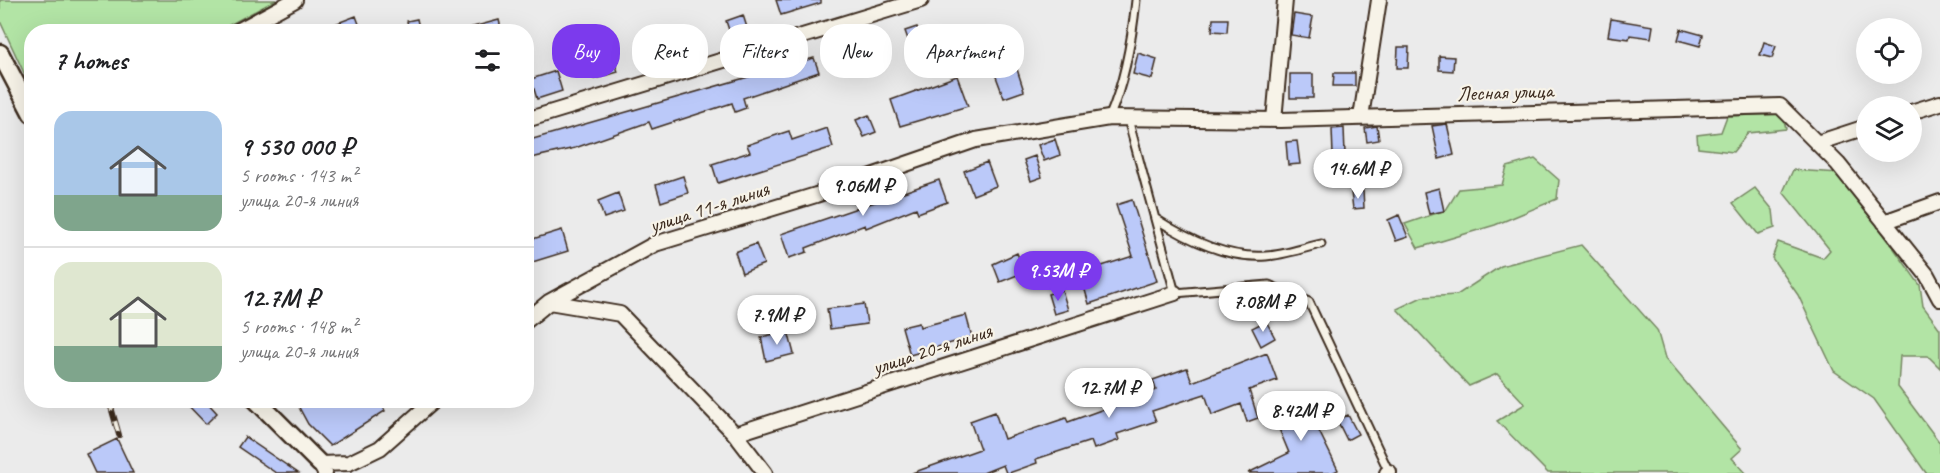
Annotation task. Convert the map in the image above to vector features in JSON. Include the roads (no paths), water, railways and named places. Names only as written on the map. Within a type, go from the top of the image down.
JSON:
[{"type":"street","points":[[251,24],[295,0]]},
{"type":"street","points":[[534,118],[921,0]]},
{"type":"street","points":[[1274,120],[1285,0]]},
{"type":"street","points":[[1361,117],[1379,0]]},
{"type":"street","points":[[0,53],[24,99]]},
{"type":"street","points":[[1922,109],[1940,103]]},
{"type":"street","name":"Лесная улица","points":[[1128,118],[1274,120],[1780,106],[1838,164],[1927,275],[1940,299]]},
{"type":"street","name":"улица 11-я линия","points":[[534,314],[549,302],[655,244],[816,195],[976,140],[1109,118],[1128,118]]},
{"type":"street","points":[[1817,142],[1856,130]]},
{"type":"street","points":[[1884,222],[1940,202]]},
{"type":"street","name":"улица 20-я линия","points":[[735,434],[1175,293]]},
{"type":"street","points":[[549,302],[620,314],[735,434],[765,473]]},
{"type":"street","points":[[264,408],[322,469],[350,463],[380,448],[425,408]]},
{"type":"lane","points":[[1109,118],[1124,74],[1133,31],[1136,0]]},
{"type":"lane","points":[[1128,118],[1175,293],[1269,285],[1309,302],[1388,473]]},
{"type":"lane","points":[[1156,219],[1182,237],[1233,253],[1265,256],[1321,244]]},
{"type":"railway","points":[[111,408],[119,435]]}]
